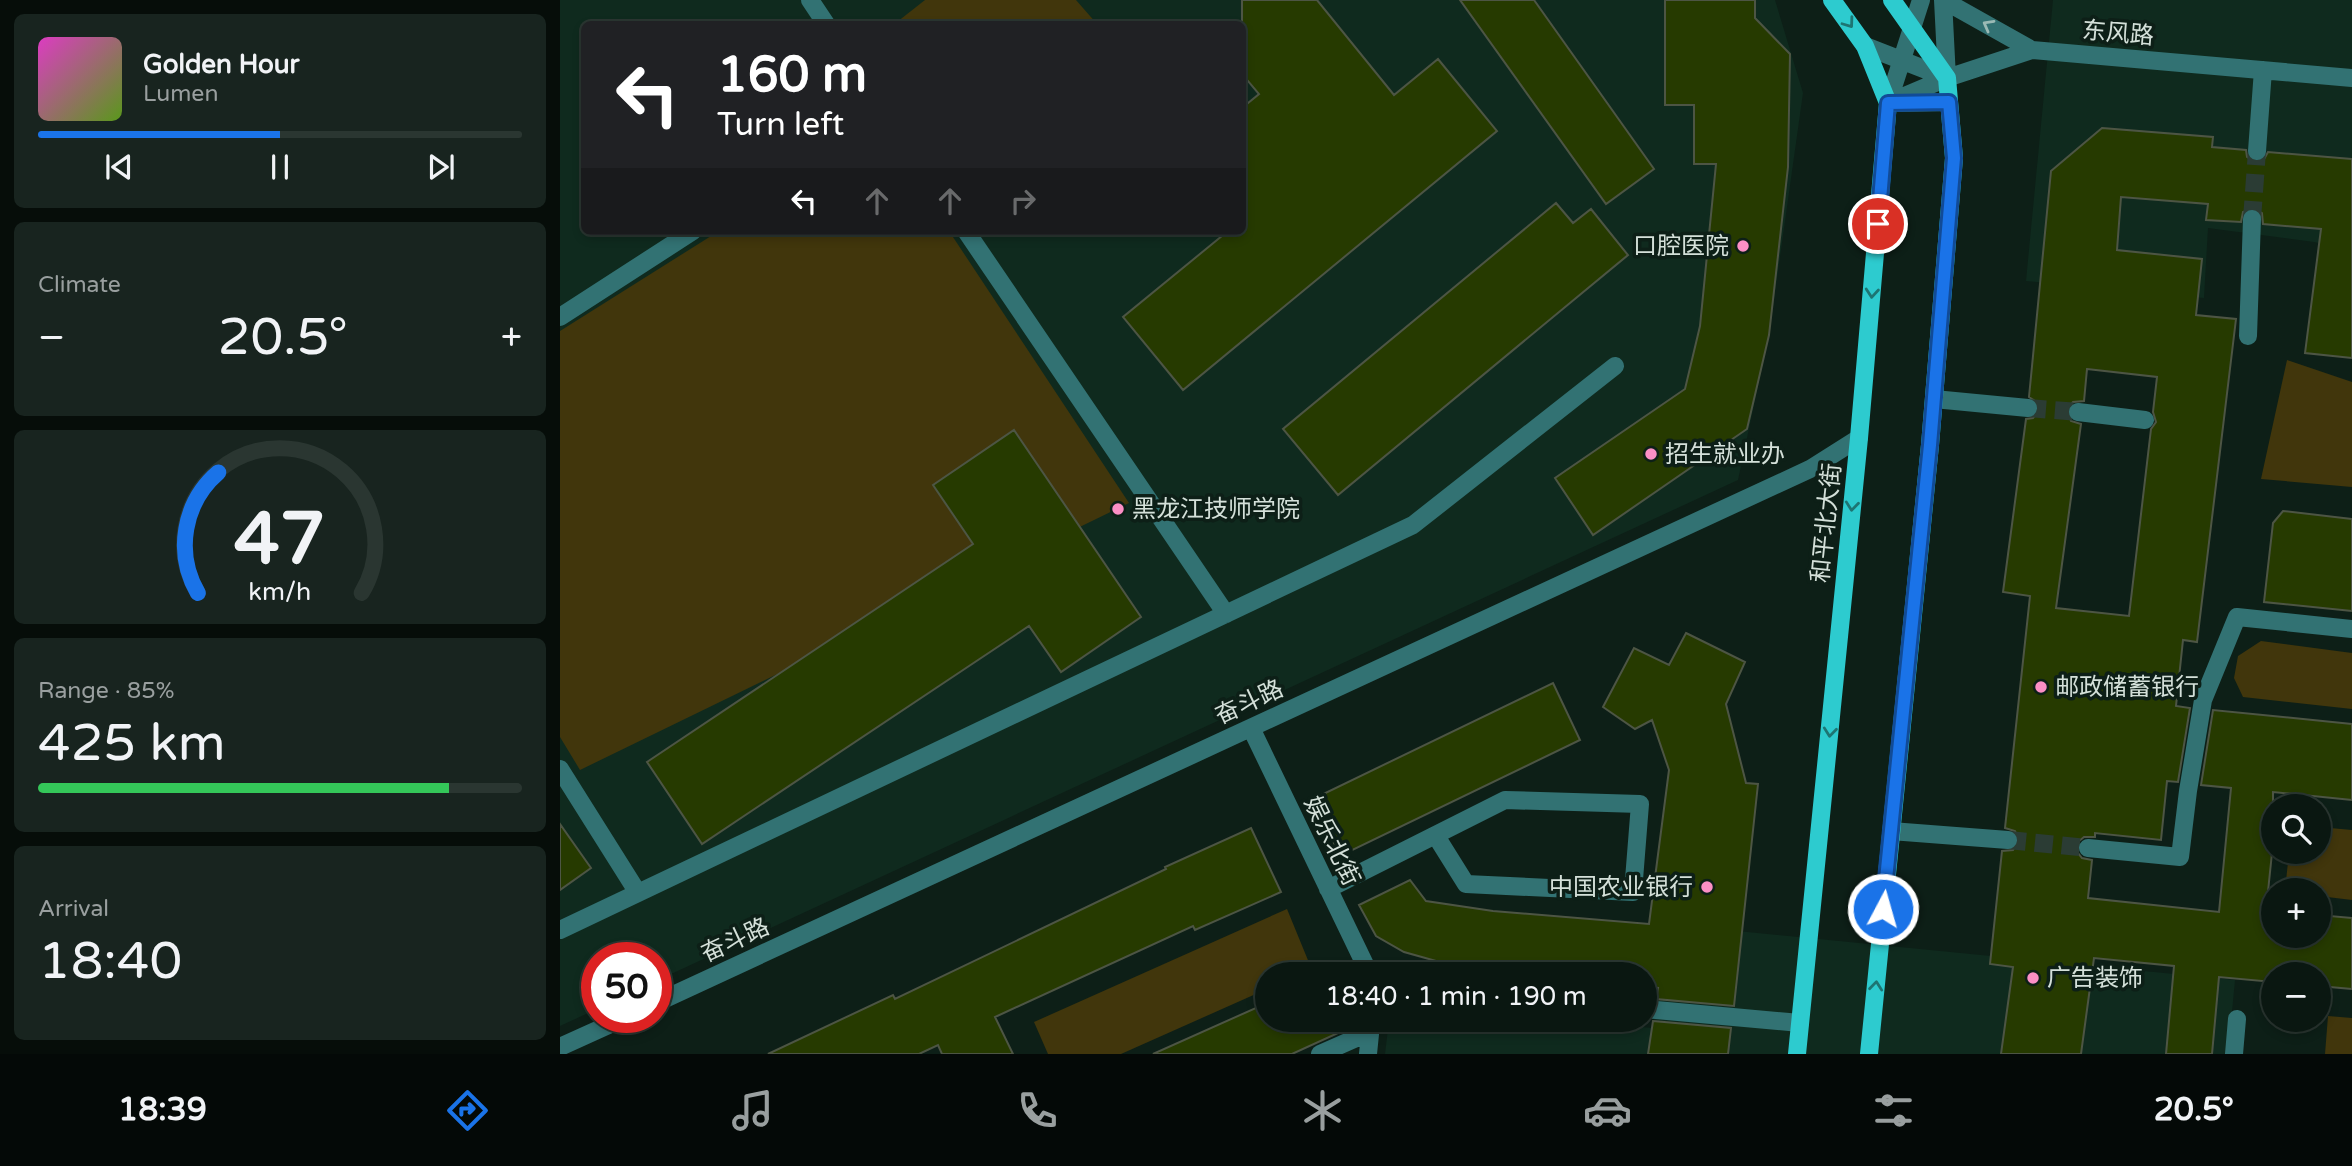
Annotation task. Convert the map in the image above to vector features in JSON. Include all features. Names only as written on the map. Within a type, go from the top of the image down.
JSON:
[{"type":"main road","points":[[1832,0],[1865,46],[1888,103]]},
{"type":"main road","points":[[1869,1054],[1934,399],[1954,158],[1947,78],[1892,0]]},
{"type":"main road","name":"和平北大街","points":[[1797,1054],[1859,438],[1888,103]]},
{"type":"street","points":[[810,0],[824,21]]},
{"type":"street","name":"和平北大街","points":[[1888,103],[1921,0]]},
{"type":"street","points":[[1865,46],[1947,78],[1943,0]]},
{"type":"street","points":[[1943,0],[2032,50]]},
{"type":"street","name":"东风路","points":[[1888,103],[1947,78],[2032,50],[2352,78]]},
{"type":"street","points":[[2257,151],[2263,70]]},
{"type":"street","points":[[1888,103],[1949,102]]},
{"type":"street","points":[[2248,336],[2252,219]]},
{"type":"street","points":[[560,317],[688,235]]},
{"type":"street","points":[[969,235],[1226,614]]},
{"type":"street","points":[[560,930],[1413,526],[1615,366]]},
{"type":"street","points":[[1934,399],[2028,408]]},
{"type":"street","points":[[2078,412],[2145,420]]},
{"type":"street","name":"奋斗路","points":[[672,996],[1810,469],[1859,438]]},
{"type":"street","points":[[2088,848],[2180,857],[2203,700],[2237,617],[2352,629]]},
{"type":"street","name":"娱乐北街","points":[[1251,728],[1364,962]]},
{"type":"street","points":[[560,769],[638,893]]},
{"type":"street","points":[[1328,889],[1505,800],[1640,804],[1633,892],[1466,884],[1436,836]]},
{"type":"street","points":[[1891,831],[2008,840]]},
{"type":"street","points":[[1657,1010],[1800,1023]]},
{"type":"street","points":[[2234,1054],[2237,1019]]},
{"type":"street","points":[[1320,1054],[1360,1032]]},
{"type":"street","points":[[1368,1054],[1370,1032]]},
{"type":"street","points":[[560,1047],[591,1033]]},
{"type":"shaded area","name":"黑龙江技师学院","points":[[560,0],[1775,0],[1803,93],[1769,335],[1738,480],[672,974],[672,942],[581,942],[581,1016],[560,1026]]},
{"type":"shaded area","points":[[925,0],[1076,0],[1094,21],[898,21]]},
{"type":"shaded area","points":[[2053,0],[2352,0],[2352,251],[2314,242],[2208,228],[2204,298],[2026,281]]},
{"type":"shaded area","points":[[713,235],[952,235],[1129,503],[580,770],[560,737],[560,331]]},
{"type":"shaded area","points":[[2287,360],[2352,382],[2352,487],[2261,479]]},
{"type":"shaded area","points":[[2261,641],[2352,653],[2352,709],[2243,697],[2234,678],[2238,656]]},
{"type":"shaded area","points":[[2331,828],[2352,830],[2352,900],[2331,897],[2331,878],[2286,878],[2288,864],[2331,864]]},
{"type":"shaded area","points":[[1287,909],[1309,962],[1255,962],[1255,994],[1121,1054],[1048,1054],[1034,1022]]},
{"type":"shaded area","points":[[1667,924],[2235,980],[2228,1054],[1385,1054],[1388,1032],[1657,1032],[1657,998]]},
{"type":"shaded area","points":[[2331,1016],[2352,1018],[2352,1054],[2325,1054],[2327,1032],[2331,1032]]},
{"type":"building","points":[[1242,0],[1317,0],[1394,95],[1438,59],[1497,131],[1183,390],[1123,317],[1223,235],[1246,235],[1246,105],[1259,94],[1246,79],[1246,21],[1242,21]]},
{"type":"building","points":[[1460,0],[1534,0],[1654,169],[1606,204]]},
{"type":"building","points":[[1665,0],[1755,0],[1755,18],[1790,54],[1788,167],[1769,335],[1747,429],[1593,535],[1555,478],[1685,389],[1700,326],[1716,164],[1694,164],[1694,105],[1665,105]]},
{"type":"building","points":[[2102,128],[2213,137],[2212,147],[2246,150],[2247,157],[2255,162],[2263,161],[2268,152],[2352,159],[2352,358],[2305,353],[2321,229],[2263,224],[2262,213],[2253,208],[2243,212],[2241,222],[2206,220],[2208,204],[2121,197],[2117,250],[2202,259],[2196,315],[2236,319],[2197,642],[2183,640],[2176,706],[2190,708],[2178,782],[2167,781],[2161,840],[2095,833],[2095,837],[2084,837],[2079,841],[2078,853],[2082,858],[2092,860],[2088,898],[2219,912],[2231,788],[2201,785],[2213,710],[2352,724],[2352,800],[2331,798],[2331,794],[2261,794],[2261,864],[2271,864],[2269,878],[2261,878],[2261,948],[2331,948],[2331,916],[2352,918],[2352,989],[2331,987],[2331,962],[2261,962],[2261,981],[2219,977],[2212,1054],[2166,1054],[2174,966],[2094,958],[2081,1054],[2001,1054],[2013,967],[1990,964],[2002,851],[2013,850],[2019,840],[2015,831],[2005,828],[2030,596],[2003,592],[2026,419],[2033,418],[2039,410],[2038,403],[2029,397],[2051,171]],"holes":[[[2087,369],[2157,377],[2153,412],[2156,422],[2151,429],[2129,616],[2056,608],[2081,424],[2071,421],[2067,410],[2073,402],[2084,401]]]},
{"type":"building","points":[[1556,203],[1573,223],[1591,209],[1628,255],[1338,495],[1283,429]]},
{"type":"building","points":[[1014,430],[1141,617],[1061,672],[1029,626],[702,844],[647,762],[973,544],[933,485]]},
{"type":"building","points":[[2283,511],[2352,519],[2352,611],[2264,602],[2273,523]]},
{"type":"building","points":[[1686,633],[1745,662],[1726,704],[1746,783],[1758,784],[1734,1006],[1657,999],[1657,962],[1436,961],[1404,952],[1376,936],[1359,905],[1410,880],[1426,901],[1493,911],[1649,924],[1669,770],[1652,720],[1635,729],[1603,707],[1634,648],[1669,665]]},
{"type":"building","points":[[1553,683],[1580,740],[1340,856],[1313,799]]},
{"type":"building","points":[[560,824],[591,868],[560,890]]},
{"type":"building","points":[[1251,828],[1281,892],[1195,930],[1193,926],[995,1017],[1013,1054],[942,1054],[938,1045],[919,1054],[768,1054],[893,995],[895,999]]},
{"type":"building","points":[[1255,1008],[1255,1032],[1340,1032],[1292,1054],[1153,1054]]},
{"type":"building","points":[[1657,1021],[1731,1028],[1728,1054],[1648,1054],[1651,1032],[1657,1032]]},
{"type":"tunnel","points":[[2252,219],[2257,151]]},
{"type":"tunnel","points":[[2028,408],[2078,412]]},
{"type":"tunnel","points":[[2008,840],[2088,848]]},
{"type":"place","name":"口腔医院","points":[[1743,246]]},
{"type":"place","name":"招生就业办","points":[[1651,454]]},
{"type":"place","name":"黑龙江技师学院","points":[[1118,509]]},
{"type":"place","name":"邮政储蓄银行","points":[[2041,687]]},
{"type":"place","name":"中国农业银行","points":[[1707,887]]},
{"type":"place","name":"广告装饰","points":[[2033,978]]},
{"type":"route","points":[[1878,224],[1888,103],[1949,102],[1954,158],[1930,445],[1883,909]]}]
